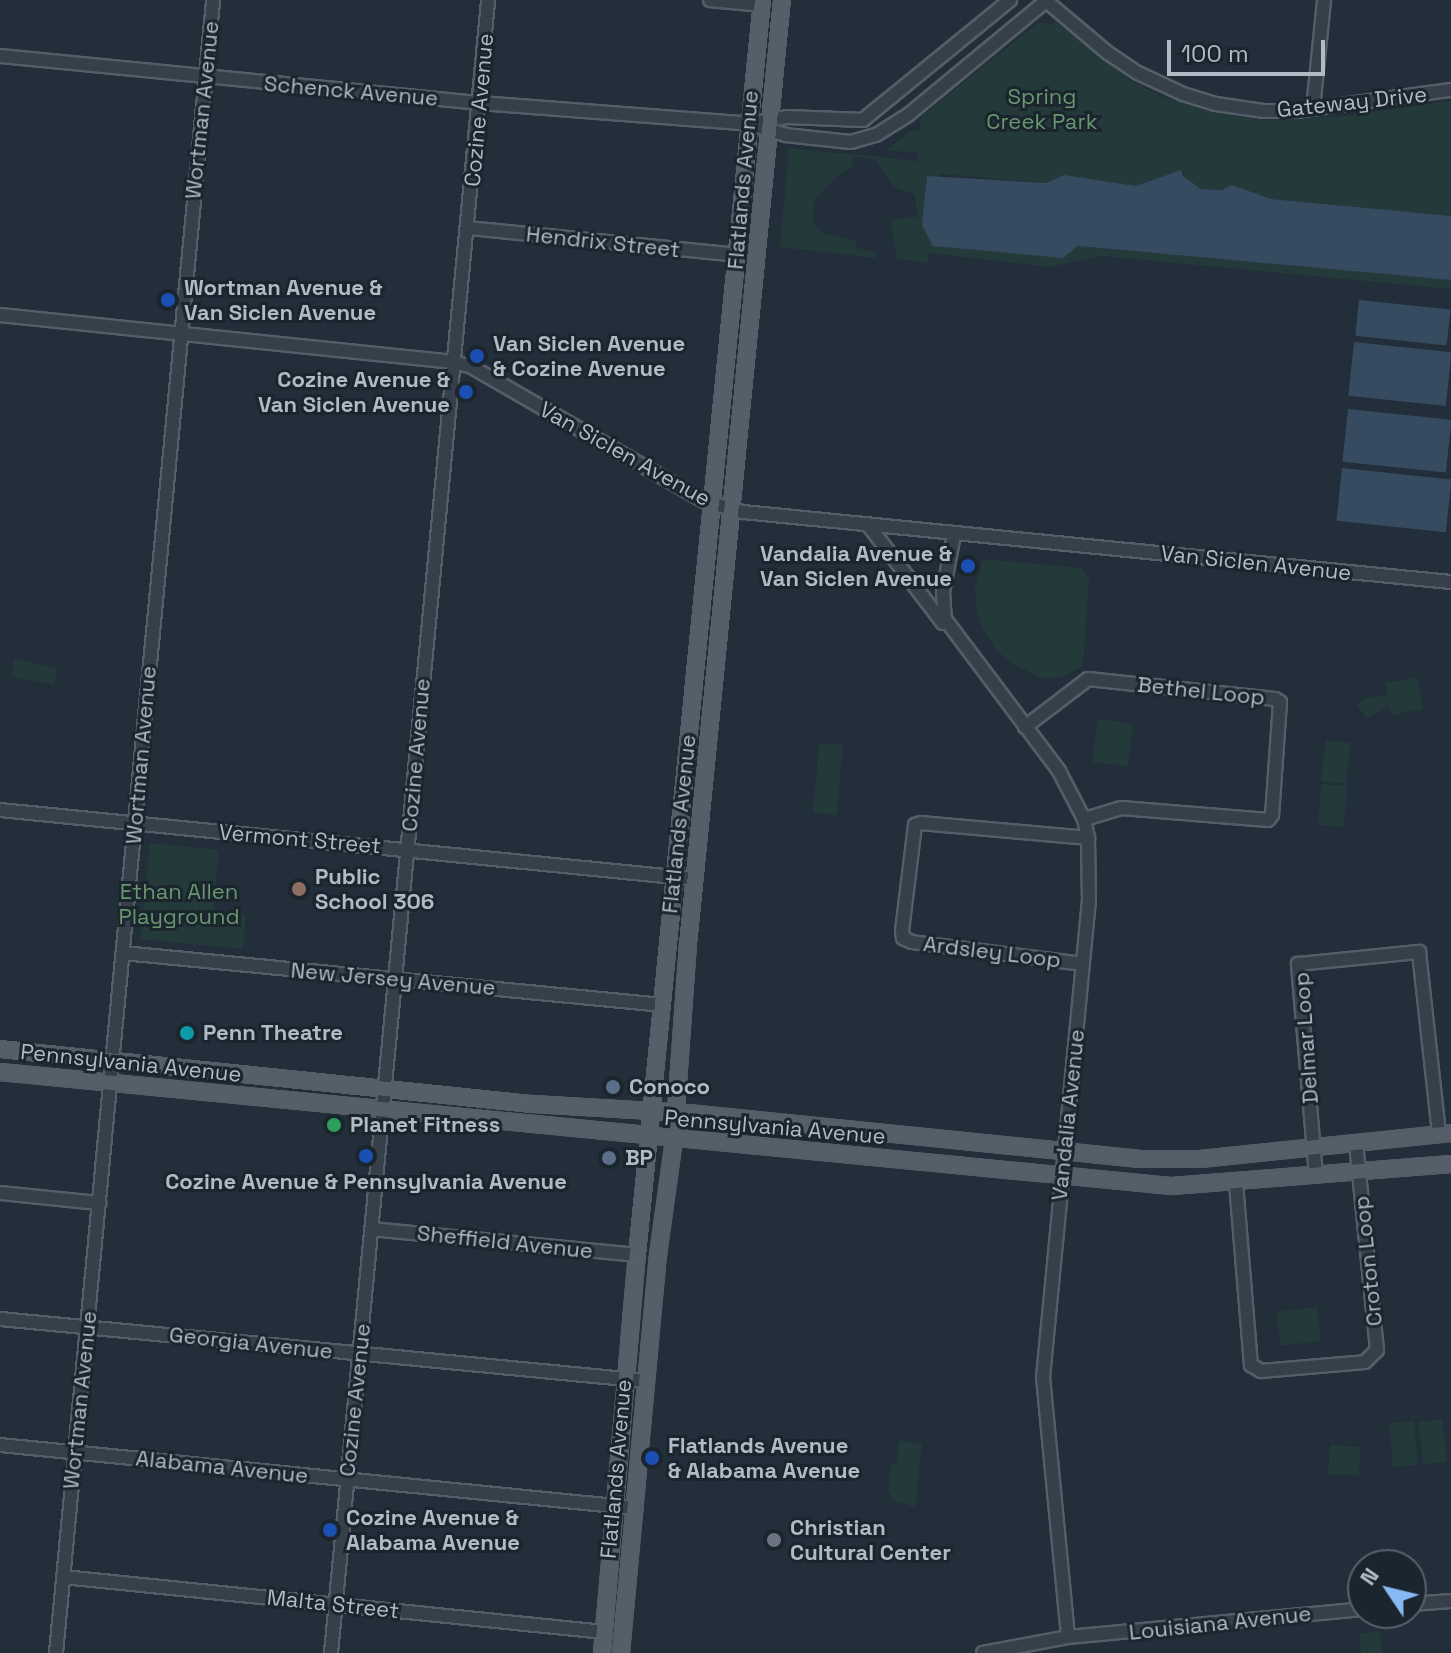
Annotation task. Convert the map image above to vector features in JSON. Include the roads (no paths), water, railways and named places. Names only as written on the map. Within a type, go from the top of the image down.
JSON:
[{"type":"main road","name":"Flatlands Avenue","points":[[621,1653],[646,1381],[674,1139],[695,879],[782,0]]},
{"type":"main road","name":"Flatlands Avenue","points":[[602,1653],[637,1255],[762,2]]},
{"type":"main road","name":"Pennsylvania Avenue","points":[[0,1049],[653,1114],[676,1113],[1066,1153],[1171,1160],[1314,1149],[1445,1134]]},
{"type":"main road","name":"Pennsylvania Avenue","points":[[0,1072],[651,1138],[1172,1186],[1451,1164]]},
{"type":"street","name":"Wortman Avenue","points":[[56,1653],[213,0]]},
{"type":"street","name":"Cozine Avenue","points":[[331,1653],[488,0]]},
{"type":"street","points":[[710,0],[762,2]]},
{"type":"street","points":[[770,125],[787,117],[856,122],[866,118],[1010,0]]},
{"type":"street","points":[[770,125],[837,141],[864,140],[908,115],[1046,0]]},
{"type":"street","name":"Gateway Drive","points":[[1046,0],[1115,58],[1168,89],[1201,100],[1249,110],[1313,109],[1451,90]]},
{"type":"street","points":[[1313,109],[1324,0]]},
{"type":"street","name":"Schenck Avenue","points":[[0,56],[480,103],[770,125]]},
{"type":"street","name":"Hendrix Street","points":[[468,228],[738,255]]},
{"type":"street","name":"Van Siclen Avenue","points":[[0,315],[181,332],[470,366],[713,504],[732,510],[954,535],[1451,582]]},
{"type":"street","name":"Vandalia Avenue","points":[[869,526],[906,578],[954,633],[1059,771],[1084,819],[1088,838],[1089,900],[1043,1378],[1068,1637]]},
{"type":"street","name":"Vandalia Avenue","points":[[954,535],[942,604],[945,619],[954,633]]},
{"type":"street","name":"Bethel Loop","points":[[1025,727],[1088,679],[1270,698],[1280,702],[1272,815],[1268,820],[1121,808],[1084,819]]},
{"type":"street","name":"Vermont Street","points":[[0,810],[695,879]]},
{"type":"street","name":"Ardsley Loop","points":[[1083,964],[912,942],[903,938],[902,931],[911,833],[915,825],[921,823],[1088,838]]},
{"type":"street","name":"Delmar Loop","points":[[1316,1175],[1298,964],[1419,952],[1445,1134]]},
{"type":"street","name":"New Jersey Avenue","points":[[123,953],[663,1005]]},
{"type":"street","name":"Croton Loop","points":[[1236,1183],[1251,1365],[1261,1371],[1365,1362],[1377,1350],[1356,1144]]},
{"type":"street","points":[[0,1193],[99,1203]]},
{"type":"street","name":"Sheffield Avenue","points":[[372,1229],[637,1255]]},
{"type":"street","name":"Georgia Avenue","points":[[0,1319],[646,1381]]},
{"type":"street","name":"Alabama Avenue","points":[[0,1445],[636,1508]]},
{"type":"street","name":"Malta Street","points":[[63,1577],[604,1632]]},
{"type":"street","points":[[1427,1603],[1451,1601]]},
{"type":"street","name":"Louisiana Avenue","points":[[983,1653],[1068,1637],[1347,1611]]},
{"type":"water","points":[[1181,170],[1183,176],[1201,189],[1222,190],[1232,185],[1271,199],[1451,216],[1451,280],[1078,246],[1063,258],[933,246],[922,225],[927,176],[1046,183],[1064,175],[1136,186]]},
{"type":"water","points":[[1359,300],[1450,310],[1447,345],[1355,336]]},
{"type":"water","points":[[1354,342],[1451,352],[1446,406],[1348,396]]},
{"type":"water","points":[[1348,409],[1451,420],[1446,473],[1342,462]]},
{"type":"water","points":[[1342,468],[1451,479],[1446,532],[1336,521]]},
{"type":"place","name":"Wortman Avenue & Van Siclen Avenue","points":[[168,300]]},
{"type":"place","name":"Van Siclen Avenue & Cozine Avenue","points":[[477,356]]},
{"type":"place","name":"Cozine Avenue & Van Siclen Avenue","points":[[466,392]]},
{"type":"place","name":"Vandalia Avenue & Van Siclen Avenue","points":[[968,566]]},
{"type":"place","name":"Public School 306","points":[[299,889]]},
{"type":"place","name":"Penn Theatre","points":[[187,1033]]},
{"type":"place","name":"Conoco","points":[[613,1087]]},
{"type":"place","name":"Planet Fitness","points":[[334,1125]]},
{"type":"place","name":"Cozine Avenue & Pennsylvania Avenue","points":[[366,1156]]},
{"type":"place","name":"BP","points":[[609,1158]]},
{"type":"place","name":"Flatlands Avenue & Alabama Avenue","points":[[652,1458]]},
{"type":"place","name":"Cozine Avenue & Alabama Avenue","points":[[330,1530]]},
{"type":"place","name":"Christian Cultural Center","points":[[774,1540]]},
{"type":"park label","name":"Spring Creek Park","points":[[1042,108]]},
{"type":"park label","name":"Ethan Allen Playground","points":[[179,904]]}]
